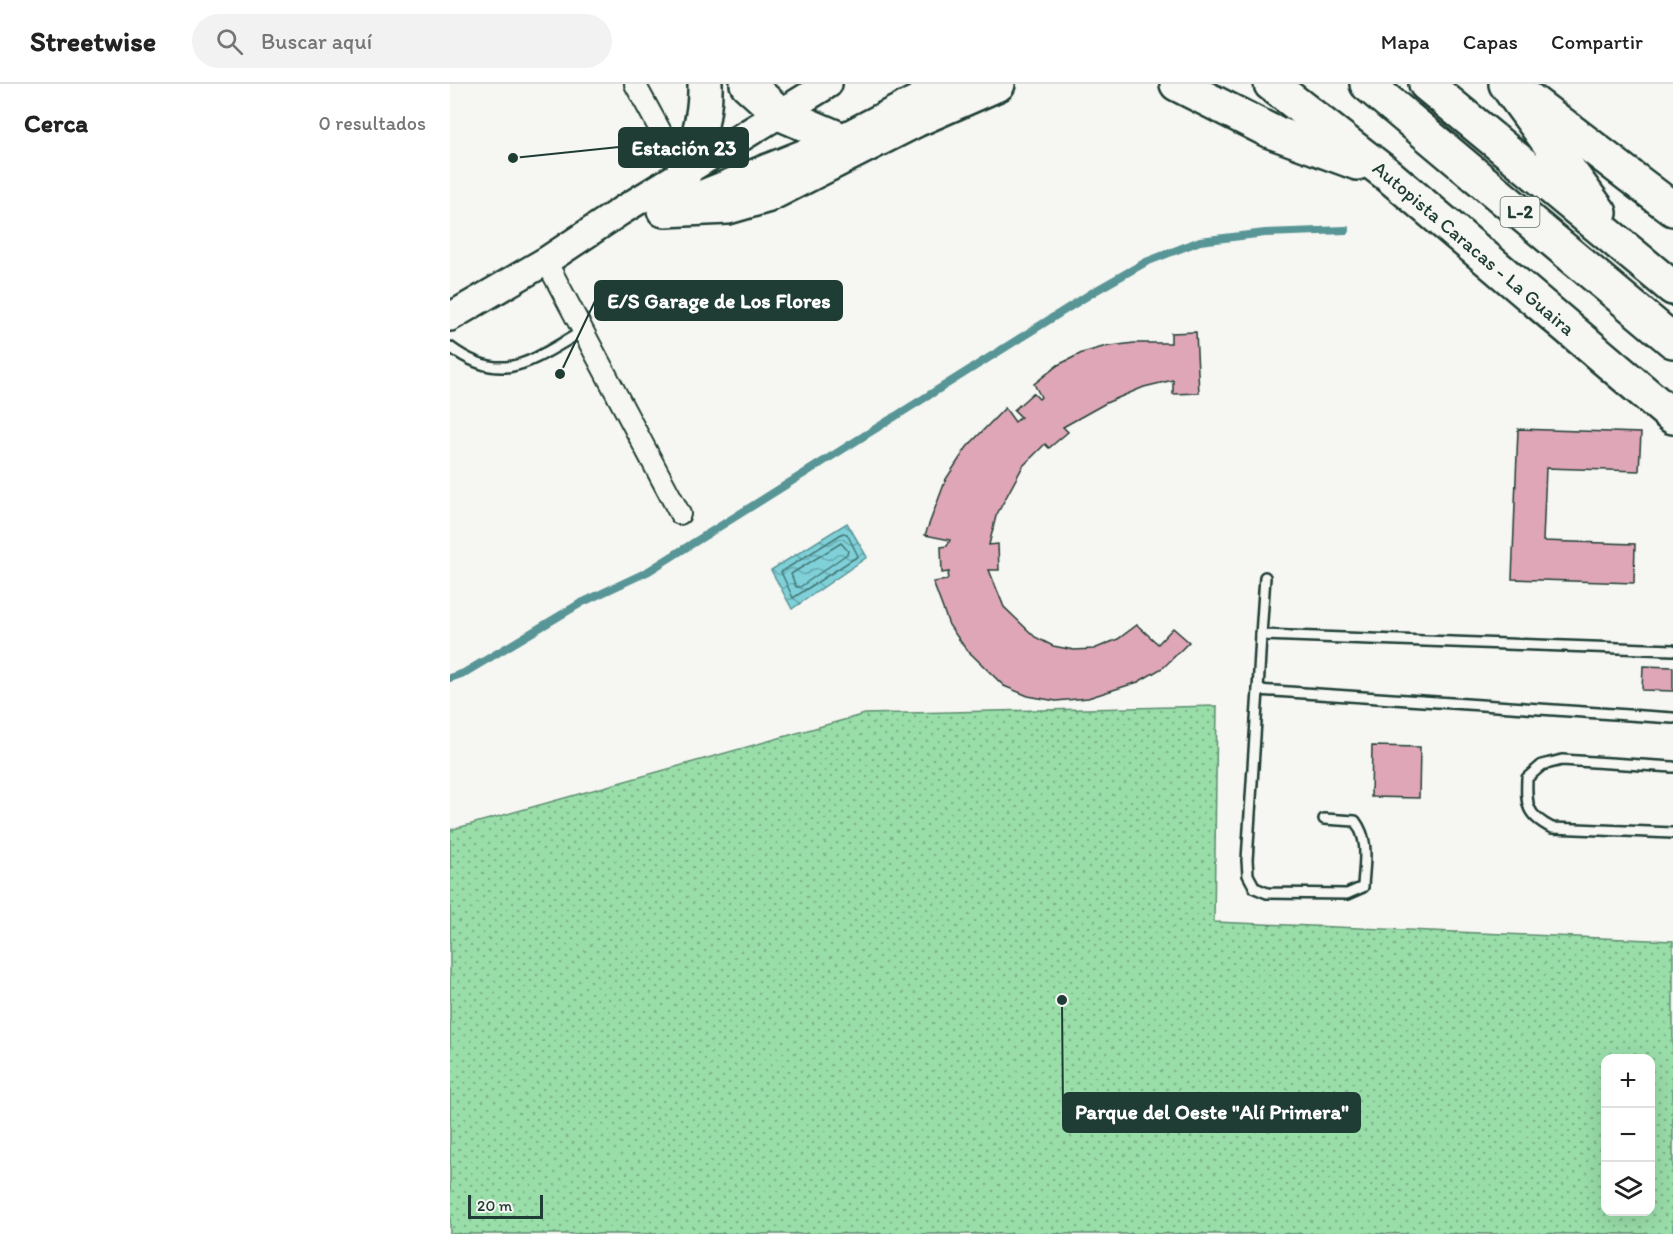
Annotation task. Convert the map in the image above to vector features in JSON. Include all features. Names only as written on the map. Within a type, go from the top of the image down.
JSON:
[{"type":"highway","points":[[684,174],[702,125],[705,84]]},
{"type":"highway","points":[[747,84],[779,113],[840,139]]},
{"type":"highway","points":[[664,210],[729,207],[766,196],[916,120],[998,84]]},
{"type":"highway","points":[[1177,84],[1270,131],[1387,174]]},
{"type":"highway","name":"Autopista Caracas - La Guaira","points":[[1271,84],[1387,174],[1673,417]]},
{"type":"highway","name":"L-2","points":[[1367,84],[1673,341]]},
{"type":"highway","name":"L-2","points":[[1426,84],[1673,288]]},
{"type":"highway","name":"L-2","points":[[1508,84],[1630,253]]},
{"type":"highway","name":"L-2","points":[[1508,84],[1673,209]]},
{"type":"street","points":[[635,84],[684,174]]},
{"type":"street","points":[[450,317],[546,261],[828,84]]},
{"type":"street","points":[[591,231],[664,210],[840,139],[946,84]]},
{"type":"street","points":[[546,261],[680,514]]},
{"type":"lane","points":[[450,347],[466,358],[490,369],[526,363],[583,331]]},
{"type":"lane","points":[[1265,577],[1247,860],[1248,875],[1255,888],[1267,893],[1347,894],[1363,887],[1366,845],[1363,832],[1355,821],[1324,819]]},
{"type":"lane","points":[[1261,635],[1673,650]]},
{"type":"lane","points":[[1258,690],[1673,718]]},
{"type":"lane","points":[[1673,767],[1562,760],[1542,765],[1527,778],[1526,805],[1539,821],[1552,828],[1673,833]]},
{"type":"green space","points":[[1217,706],[1214,922],[1673,941],[1673,1234],[450,1234],[450,830],[865,714]]},
{"type":"water","points":[[847,523],[867,557],[792,609],[771,570]]},
{"type":"building","points":[[1196,332],[1199,393],[1173,394],[1173,380],[1144,387],[1106,403],[1063,427],[1068,432],[1049,448],[1045,444],[1023,466],[996,516],[989,545],[998,544],[999,570],[989,570],[1004,607],[1035,637],[1053,646],[1074,650],[1094,649],[1118,639],[1137,625],[1158,644],[1173,628],[1189,642],[1164,667],[1138,682],[1088,698],[1056,701],[1028,696],[1004,686],[965,648],[949,625],[933,582],[947,580],[949,572],[942,573],[941,547],[947,546],[950,540],[925,535],[946,479],[967,447],[1005,408],[1015,422],[1021,417],[1014,410],[1033,393],[1039,399],[1041,397],[1034,384],[1058,365],[1082,353],[1103,347],[1134,343],[1171,343],[1171,333]]},
{"type":"building","points":[[1518,429],[1641,433],[1639,471],[1546,468],[1543,541],[1635,544],[1634,583],[1512,579]]},
{"type":"building","points":[[1643,666],[1673,667],[1673,691],[1642,690]]},
{"type":"building","points":[[1372,746],[1420,747],[1419,798],[1371,797]]},
{"type":"waterway","points":[[450,678],[464,673],[581,603],[647,572],[1095,291],[1146,262],[1200,241],[1265,233],[1346,230]]},
{"type":"place","name":"Estación 23","points":[[513,158]]},
{"type":"place","name":"E/S Garage de Los Flores","points":[[560,374]]},
{"type":"place","name":"Parque del Oeste \"Alí Primera\"","points":[[1062,1000]]}]
